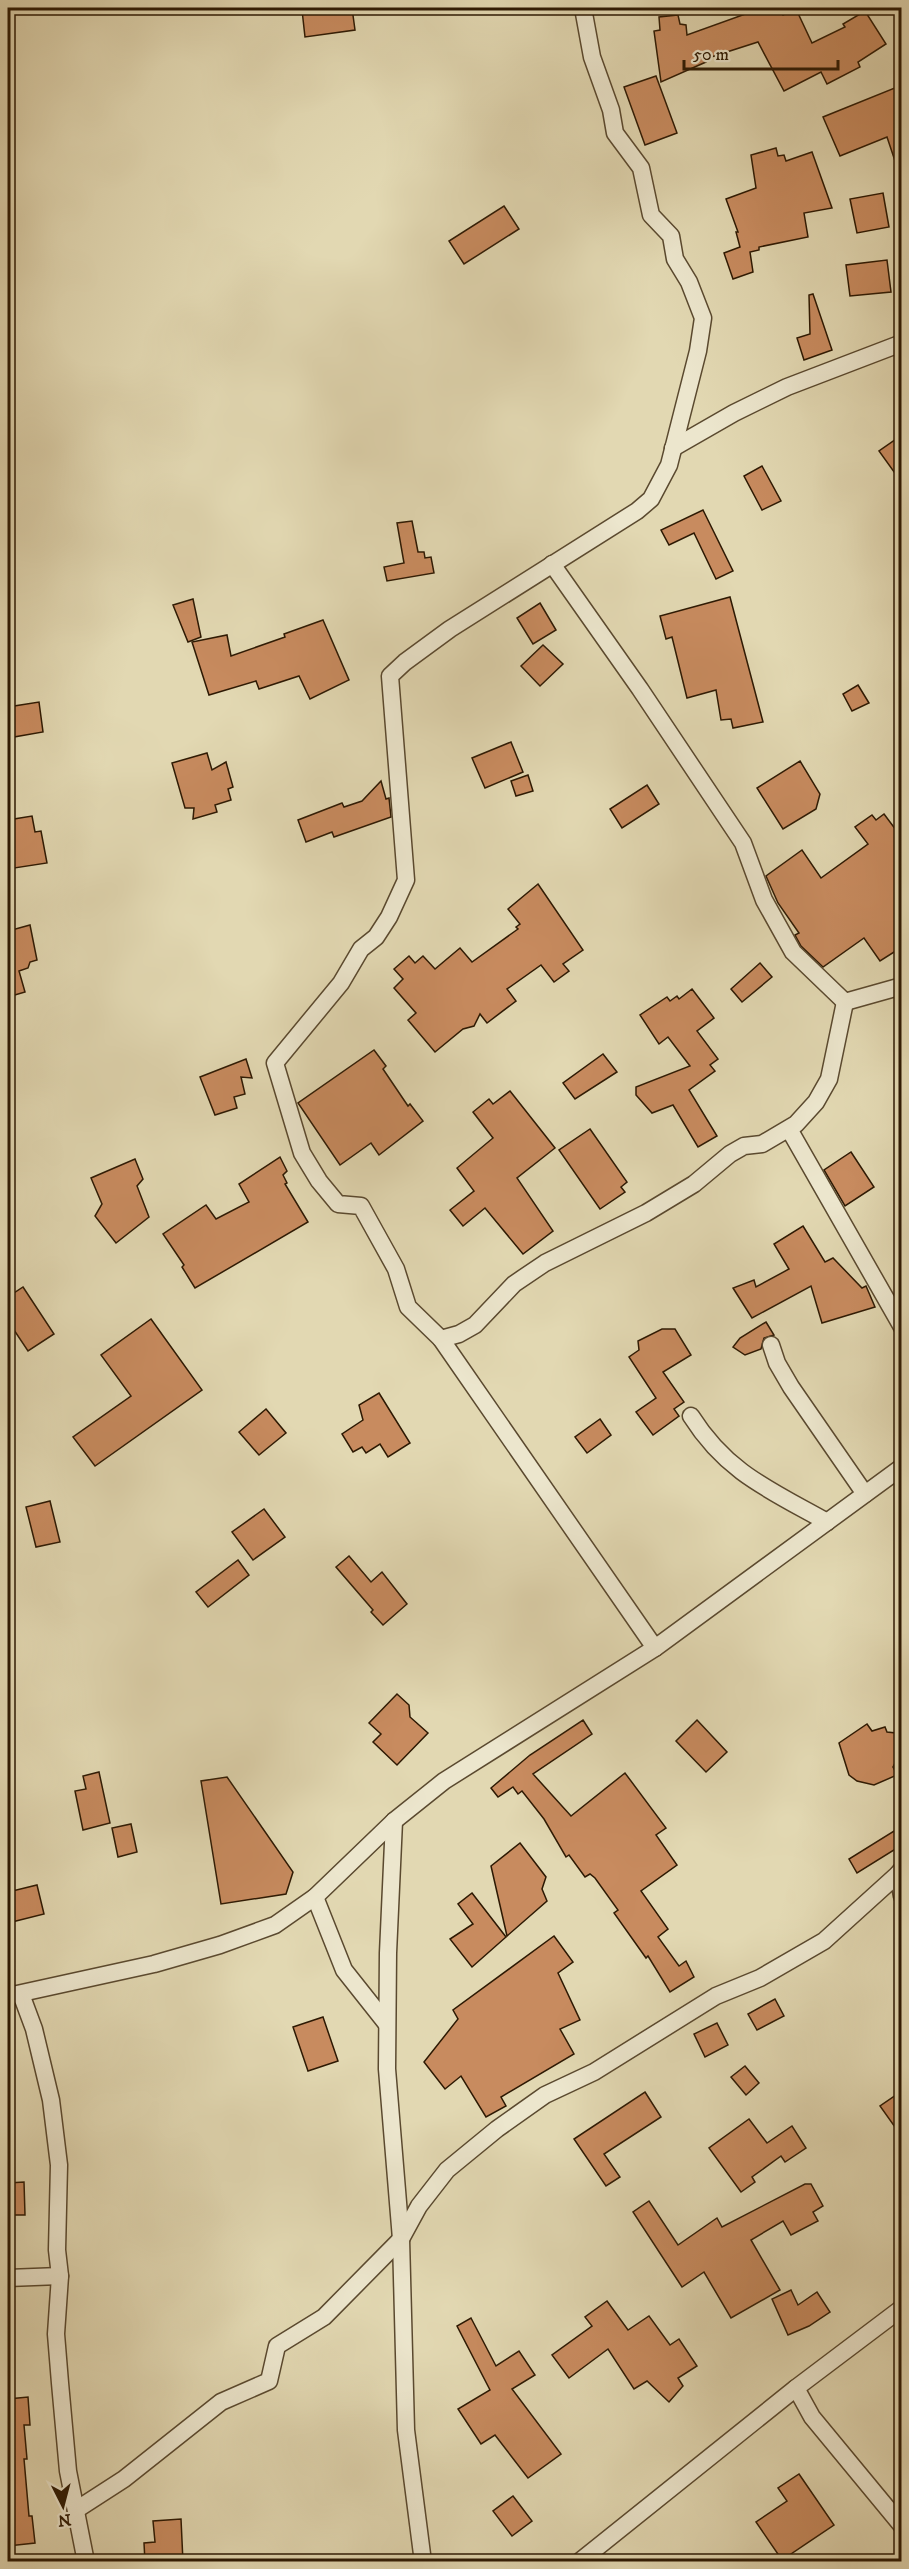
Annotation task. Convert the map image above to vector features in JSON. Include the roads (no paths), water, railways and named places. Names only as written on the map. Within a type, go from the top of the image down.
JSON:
[{"type":"street","points":[[583,8],[592,57],[610,110],[615,133],[641,168],[651,215],[671,236],[675,259],[689,282],[703,318],[698,351],[669,465],[651,499],[637,511],[450,629],[390,676],[406,880],[376,937],[360,949],[341,983],[275,1063],[302,1153],[319,1181],[338,1204],[361,1206],[393,1263],[408,1307],[441,1339],[655,1648]]},
{"type":"street","points":[[673,448],[734,413],[787,387],[902,343]]},
{"type":"street","points":[[552,564],[743,843],[764,900],[793,952],[845,1002]]},
{"type":"street","points":[[845,1002],[902,986]]},
{"type":"street","points":[[441,1339],[459,1334],[475,1324],[514,1284],[545,1263],[646,1213],[694,1185],[730,1154],[744,1146],[762,1144],[789,1129],[816,1102],[829,1079],[845,1002]]},
{"type":"street","points":[[789,1129],[902,1327]]},
{"type":"street","points":[[771,1345],[777,1363],[791,1387],[865,1494]]},
{"type":"street","points":[[691,1416],[722,1458],[770,1490],[827,1522]]},
{"type":"street","points":[[86,2562],[68,2471],[57,2343],[60,2276],[57,2250],[59,2165],[51,2100],[34,2030],[14,1995],[154,1964],[220,1945],[275,1925],[315,1897],[394,1821],[444,1781],[655,1648],[902,1467]]},
{"type":"street","points":[[394,1821],[386,2023],[401,2240],[406,2430],[423,2562]]},
{"type":"street","points":[[900,1871],[902,1896]]},
{"type":"street","points":[[76,2510],[124,2479],[221,2402],[269,2381],[277,2346],[324,2317],[401,2240],[419,2206],[447,2170],[497,2129],[545,2094],[594,2072],[717,1996],[760,1978],[824,1941],[900,1871]]},
{"type":"street","points":[[315,1897],[344,1970],[386,2023]]},
{"type":"street","points":[[8,2278],[60,2276]]},
{"type":"street","points":[[579,2562],[796,2388],[902,2308]]},
{"type":"street","points":[[796,2388],[812,2417],[902,2526]]}]
